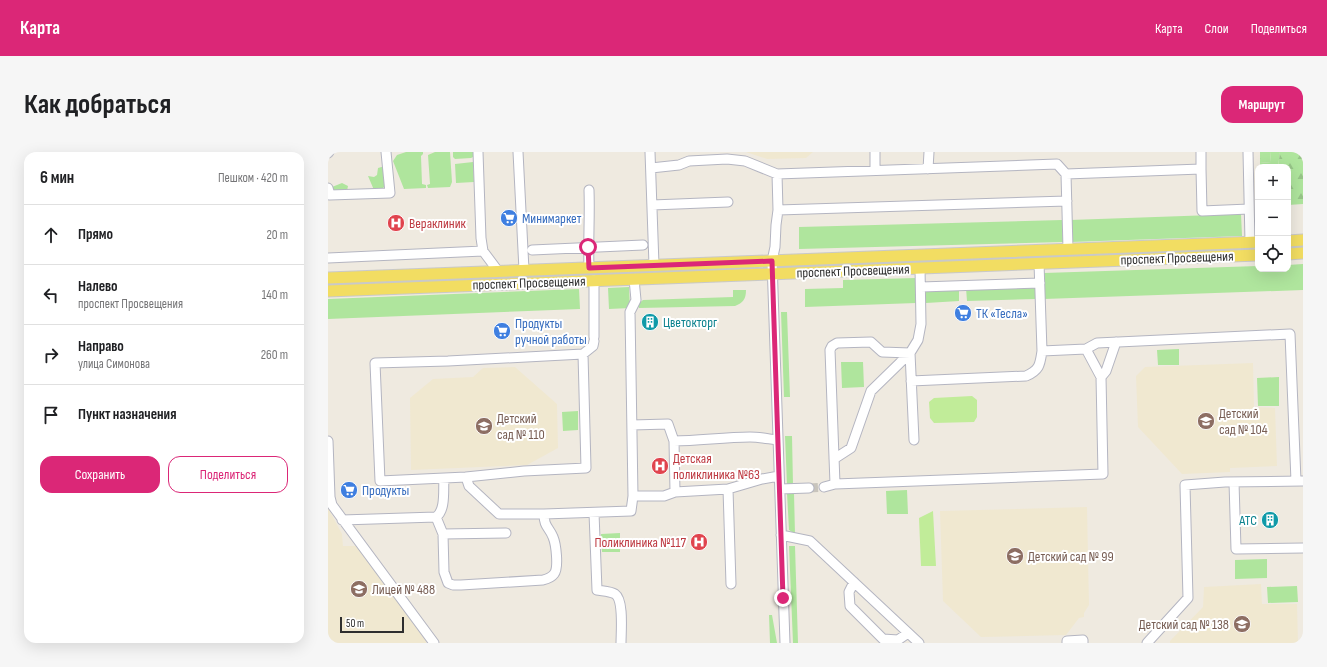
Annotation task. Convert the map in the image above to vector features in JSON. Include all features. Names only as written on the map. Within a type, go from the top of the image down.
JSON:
[{"type":"main road","points":[[1291,241],[1303,240]]},
{"type":"main road","name":"проспект Просвещения","points":[[328,278],[1254,242]]},
{"type":"main road","points":[[1291,254],[1303,253]]},
{"type":"main road","name":"проспект Просвещения","points":[[328,291],[1255,255]]},
{"type":"street","points":[[328,188],[330,195],[390,194],[386,152]]},
{"type":"street","points":[[478,152],[481,238],[483,251],[498,271]]},
{"type":"street","points":[[518,152],[524,270]]},
{"type":"street","points":[[650,152],[654,265]]},
{"type":"street","points":[[875,152],[875,170]]},
{"type":"street","points":[[928,169],[929,152]]},
{"type":"street","points":[[1201,152],[1202,211],[1249,209]]},
{"type":"street","points":[[1248,152],[1249,209],[1254,242]]},
{"type":"street","points":[[651,168],[679,165],[688,156],[745,161],[777,174],[1057,164],[1066,174],[1068,249]]},
{"type":"street","points":[[1066,174],[1201,169]]},
{"type":"street","points":[[777,174],[778,210],[775,247],[772,261],[772,274],[785,643]]},
{"type":"street","points":[[589,190],[589,268]]},
{"type":"street","points":[[778,210],[1067,201]]},
{"type":"street","points":[[652,205],[728,202]]},
{"type":"street","points":[[481,238],[487,223],[486,203]]},
{"type":"street","points":[[532,250],[643,245]]},
{"type":"street","points":[[328,258],[483,251]]},
{"type":"street","points":[[911,381],[1026,376],[1035,372],[1040,363],[1042,351],[1039,263]]},
{"type":"street","points":[[834,459],[851,448],[871,391],[910,353],[918,340],[922,324],[920,268]]},
{"type":"street","points":[[466,477],[469,486],[499,514],[631,511],[633,496],[630,312],[636,300],[634,279]]},
{"type":"street","points":[[583,354],[586,468],[524,471],[466,477],[380,481],[375,363],[583,354],[593,346],[594,280]]},
{"type":"street","points":[[920,287],[1040,282]]},
{"type":"street","points":[[1042,351],[1086,349],[1097,343],[1290,334],[1300,481],[1234,482],[1185,485],[1188,598],[1147,643]]},
{"type":"street","points":[[835,484],[830,350],[832,346],[837,344],[871,342],[882,352],[910,353]]},
{"type":"street","points":[[1101,377],[1106,370],[1116,342]]},
{"type":"street","points":[[824,487],[835,484],[1103,474],[1101,377],[1086,349]]},
{"type":"street","points":[[910,353],[914,440]]},
{"type":"street","points":[[632,425],[668,424],[674,441],[675,492]]},
{"type":"street","points":[[674,441],[700,441],[751,437],[778,440]]},
{"type":"street","points":[[328,441],[328,477],[332,504],[342,520],[359,539],[434,643]]},
{"type":"street","points":[[633,496],[664,496],[675,492],[728,489],[762,479],[779,476]]},
{"type":"street","points":[[342,520],[436,517],[440,513],[442,507],[444,478]]},
{"type":"street","points":[[1234,482],[1236,549],[1303,548]]},
{"type":"street","points":[[780,489],[809,488]]},
{"type":"street","points":[[728,489],[731,584]]},
{"type":"street","points":[[594,512],[597,590],[614,594],[619,598],[621,605],[621,643]]},
{"type":"street","points":[[436,517],[442,534],[444,572],[448,583],[461,585],[543,580],[554,574],[556,568],[555,543],[553,535],[546,526],[544,514]]},
{"type":"street","points":[[442,534],[506,533]]},
{"type":"street","points":[[781,535],[810,541],[918,643]]},
{"type":"street","points":[[854,582],[849,592],[850,606],[883,639],[898,640],[908,633]]},
{"type":"street","points":[[1067,643],[1067,641],[1082,640],[1083,643]]},
{"type":"shaded area","points":[[746,152],[813,152],[806,158],[767,159]]},
{"type":"shaded area","name":"Детский сад № 104","points":[[1253,363],[1254,407],[1275,408],[1277,466],[1230,468],[1230,472],[1182,474],[1138,427],[1136,376],[1145,367]]},
{"type":"shaded area","name":"Детский сад № 110","points":[[515,367],[557,404],[558,448],[527,465],[411,470],[410,398],[433,379],[473,377],[483,368]]},
{"type":"shaded area","name":"Детский сад № 99","points":[[1087,507],[1089,605],[1084,613],[1084,617],[1079,618],[1066,635],[981,637],[943,601],[940,511]]},
{"type":"shaded area","name":"Лицей № 488","points":[[328,508],[342,534],[343,546],[358,546],[426,637],[426,643],[328,643]]},
{"type":"shaded area","name":"Детский сад № 138","points":[[1261,584],[1262,604],[1297,604],[1298,643],[1170,643],[1170,641],[1203,607],[1204,587]]},
{"type":"green space","points":[[406,152],[423,152],[421,156],[422,184],[426,185],[426,188],[404,189],[393,161],[397,155]]},
{"type":"green space","points":[[435,152],[450,152],[452,182],[450,187],[428,188],[427,185],[430,184],[428,155]]},
{"type":"green space","points":[[453,152],[473,152],[473,157],[455,159],[453,157]]},
{"type":"green space","points":[[1260,152],[1270,152],[1271,162],[1260,163]]},
{"type":"green space","points":[[1270,152],[1280,152],[1278,164],[1260,164],[1271,162]]},
{"type":"green space","points":[[1280,152],[1303,152],[1303,204],[1291,205],[1291,164],[1278,164]]},
{"type":"green space","points":[[473,162],[474,182],[456,183],[455,164]]},
{"type":"green space","points":[[385,166],[384,187],[382,189],[374,190],[368,176],[374,177],[377,175],[378,168]]},
{"type":"green space","points":[[342,183],[348,186],[347,191],[338,191],[333,189],[332,187]]},
{"type":"green space","points":[[1241,214],[1242,236],[1071,242],[1070,220]]},
{"type":"green space","points":[[1062,220],[1063,242],[799,249],[799,227]]},
{"type":"green space","points":[[1303,264],[1303,290],[1044,299],[1044,273],[1255,266],[1255,272],[1291,272],[1291,265]]},
{"type":"green space","points":[[916,278],[916,303],[805,307],[805,289],[843,288],[843,280]]},
{"type":"green space","points":[[1036,286],[1036,299],[967,301],[966,288]]},
{"type":"green space","points":[[629,287],[630,308],[609,309],[608,288]]},
{"type":"green space","points":[[959,288],[959,301],[926,303],[925,290]]},
{"type":"green space","points":[[579,289],[580,309],[328,319],[328,299]]},
{"type":"green space","points":[[733,290],[746,290],[744,300],[735,306],[639,308],[638,304],[643,300],[733,297]]},
{"type":"green space","points":[[781,312],[787,312],[790,397],[784,397]]},
{"type":"green space","points":[[1179,349],[1179,365],[1158,365],[1157,350]]},
{"type":"green space","points":[[841,362],[863,362],[864,387],[842,388]]},
{"type":"green space","points":[[1279,377],[1279,406],[1258,406],[1257,378]]},
{"type":"green space","points":[[972,396],[977,400],[977,417],[974,422],[934,423],[930,418],[929,402],[934,398]]},
{"type":"green space","points":[[578,411],[578,430],[563,431],[562,412]]},
{"type":"green space","points":[[785,436],[792,436],[793,485],[787,485]]},
{"type":"green space","points":[[907,490],[908,514],[887,514],[886,491]]},
{"type":"green space","points":[[787,493],[794,493],[795,534],[789,530]]},
{"type":"green space","points":[[933,511],[936,566],[921,566],[919,518]]},
{"type":"green space","points":[[620,533],[620,552],[602,552],[601,534]]},
{"type":"green space","points":[[789,546],[795,546],[798,643],[793,643]]},
{"type":"green space","points":[[1267,559],[1267,578],[1235,579],[1235,560]]},
{"type":"green space","points":[[1297,586],[1298,602],[1268,603],[1267,587]]},
{"type":"green space","points":[[769,615],[772,615],[777,643],[770,643]]},
{"type":"tunnel","points":[[809,488],[824,487]]},
{"type":"place","name":"Минимаркет","points":[[509,218]]},
{"type":"place","name":"Вераклиник","points":[[396,223]]},
{"type":"place","name":"ТК «Тесла»","points":[[963,313]]},
{"type":"place","name":"Цветокторг","points":[[650,322]]},
{"type":"place","name":"Продукты ручной работы","points":[[502,331]]},
{"type":"place","name":"Детский сад № 104","points":[[1206,421]]},
{"type":"place","name":"Детский сад № 110","points":[[484,426]]},
{"type":"place","name":"Детская поликлиника №63","points":[[660,466]]},
{"type":"place","name":"Продукты","points":[[349,490]]},
{"type":"place","name":"АТС","points":[[1270,520]]},
{"type":"place","name":"Поликлиника №117","points":[[699,542]]},
{"type":"place","name":"Детский сад № 99","points":[[1015,556]]},
{"type":"place","name":"Лицей № 488","points":[[359,589]]},
{"type":"place","name":"Детский сад № 138","points":[[1242,624]]},
{"type":"route","points":[[588,247],[589,268],[772,261],[783,598]]}]
